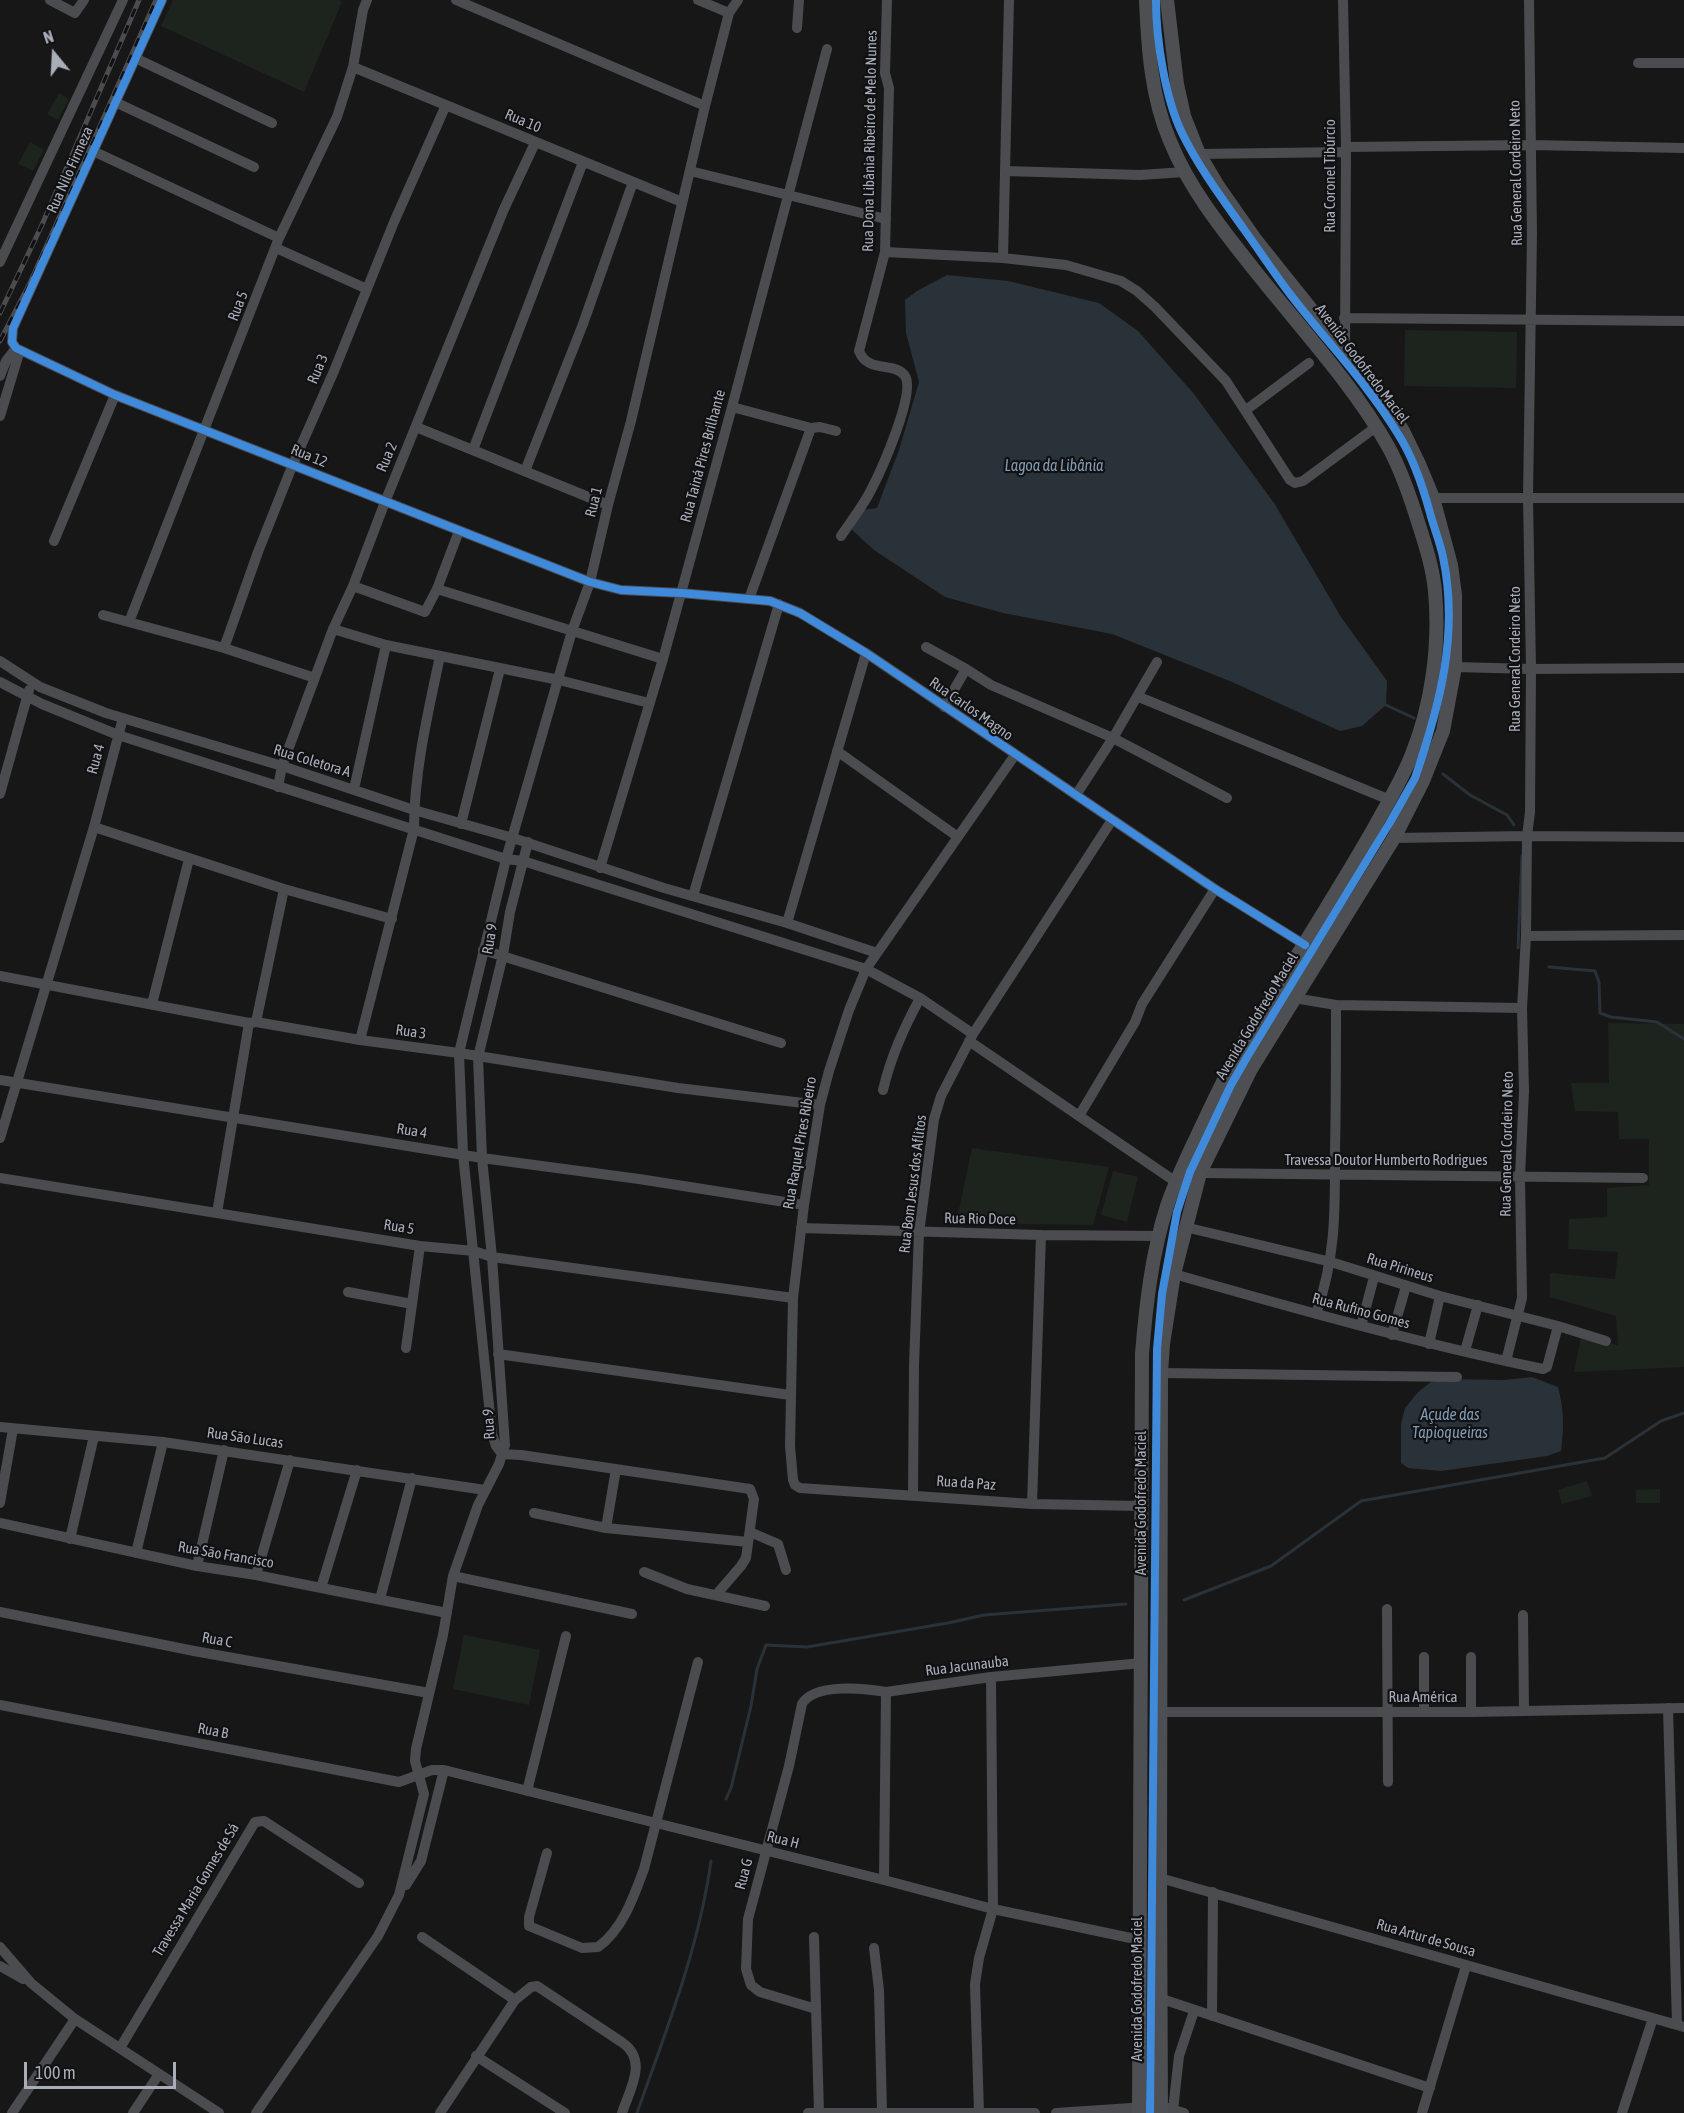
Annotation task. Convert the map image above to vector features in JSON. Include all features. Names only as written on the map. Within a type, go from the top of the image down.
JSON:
[{"type":"main road","name":"Avenida Godofredo Maciel","points":[[1139,2110],[1142,1354],[1146,1310],[1159,1236],[1176,1182],[1211,1105],[1247,1037],[1305,945],[1390,800],[1411,757],[1423,723],[1434,665],[1436,613],[1435,590],[1429,556],[1399,469],[1376,427],[1321,352],[1219,225],[1185,172],[1170,141],[1159,111],[1148,38],[1146,0]]},
{"type":"main road","name":"Avenida Godofredo Maciel","points":[[1167,0],[1177,84],[1184,116],[1199,154],[1255,239],[1379,394],[1403,431],[1432,498],[1451,566],[1455,595],[1455,667],[1443,731],[1434,759],[1394,838],[1251,1069],[1200,1173],[1174,1274],[1161,1373],[1160,1878],[1162,1999],[1170,2110]]},
{"type":"street","points":[[50,0],[75,13],[84,0]]},
{"type":"street","points":[[0,262],[123,0]]},
{"type":"street","name":"Rua Nilo Firmeza","points":[[0,376],[6,362],[18,349],[12,342],[13,328],[162,0]]},
{"type":"street","name":"Rua 5","points":[[129,622],[278,243],[337,117],[353,67],[363,10],[367,0]]},
{"type":"street","points":[[456,0],[705,106]]},
{"type":"street","points":[[698,0],[729,13]]},
{"type":"street","name":"Rua 1","points":[[513,838],[572,631],[590,582],[631,421],[705,106],[729,13],[738,0]]},
{"type":"street","points":[[797,28],[799,0]]},
{"type":"street","name":"Rua Dona Libânia Ribeiro de Melo Nunes","points":[[841,536],[870,492],[886,461],[901,418],[908,386],[906,377],[901,372],[867,363],[859,351],[885,252],[887,0]]},
{"type":"street","points":[[1003,258],[1009,0]]},
{"type":"street","name":"Rua Coronel Tibúrcio","points":[[1343,0],[1346,150],[1345,353]]},
{"type":"street","name":"Rua General Cordeiro Neto","points":[[1506,1361],[1522,1298],[1520,1176],[1524,1091],[1522,1008],[1526,936],[1527,836],[1530,812],[1531,669],[1528,497],[1531,321],[1529,0]]},
{"type":"street","name":"Rua Tainá Pires Brilhante","points":[[600,868],[663,659],[826,48]]},
{"type":"street","points":[[135,58],[272,123]]},
{"type":"street","points":[[1638,63],[1684,63]]},
{"type":"street","name":"Rua 10","points":[[353,67],[682,202]]},
{"type":"street","points":[[115,102],[254,167]]},
{"type":"street","name":"Rua 3","points":[[224,648],[258,552],[293,464],[446,105]]},
{"type":"street","name":"Rua 2","points":[[278,787],[282,766],[333,629],[353,586],[504,209],[535,143]]},
{"type":"street","points":[[1199,154],[1530,146],[1684,148]]},
{"type":"street","points":[[93,151],[367,289]]},
{"type":"street","points":[[473,450],[583,162]]},
{"type":"street","points":[[690,171],[886,219]]},
{"type":"street","points":[[1005,171],[1140,175],[1185,172]]},
{"type":"street","points":[[525,471],[583,324],[633,182]]},
{"type":"street","points":[[885,252],[1003,258],[1066,265],[1121,281],[1155,307],[1226,381],[1290,480],[1295,483],[1302,481],[1376,427]]},
{"type":"street","points":[[1344,318],[1684,321]]},
{"type":"street","points":[[0,416],[18,349]]},
{"type":"street","name":"Rua 12","points":[[18,349],[115,395],[590,582]]},
{"type":"street","points":[[1246,410],[1309,363]]},
{"type":"street","points":[[54,541],[115,395]]},
{"type":"street","points":[[732,407],[811,428],[820,427],[836,431]]},
{"type":"street","points":[[416,427],[608,506]]},
{"type":"street","points":[[749,599],[811,428]]},
{"type":"street","points":[[1432,498],[1684,498]]},
{"type":"street","points":[[353,586],[425,612],[437,589],[459,531]]},
{"type":"street","name":"Rua Carlos Magno","points":[[590,582],[621,590],[770,601],[800,613],[866,653],[1215,889],[1305,945]]},
{"type":"street","points":[[437,589],[663,659]]},
{"type":"street","points":[[693,896],[779,604]]},
{"type":"street","points":[[103,615],[224,648],[315,678]]},
{"type":"street","points":[[333,629],[386,645],[559,680],[649,703]]},
{"type":"street","points":[[354,789],[386,645]]},
{"type":"street","points":[[926,647],[991,685],[1113,738],[1227,798]]},
{"type":"street","points":[[787,923],[866,653]]},
{"type":"street","points":[[360,1040],[414,830],[414,810],[424,735],[440,656]]},
{"type":"street","name":"Rua Coletora A","points":[[0,662],[75,702],[123,718],[282,766],[414,810],[528,842],[622,875],[787,923],[877,953]]},
{"type":"street","points":[[1076,795],[1139,697],[1157,662]]},
{"type":"street","points":[[1455,667],[1684,668]]},
{"type":"street","points":[[461,824],[500,669]]},
{"type":"street","points":[[944,707],[966,669]]},
{"type":"street","points":[[0,794],[32,681]]},
{"type":"street","points":[[0,682],[81,721],[118,735],[506,859],[523,861],[866,969],[920,998],[1079,1116],[1176,1182]]},
{"type":"street","points":[[1139,697],[1390,800]]},
{"type":"street","name":"Rua 4","points":[[0,1138],[94,827],[123,718]]},
{"type":"street","points":[[837,751],[958,837]]},
{"type":"street","name":"Rua Raquel Pires Ribeiro","points":[[793,1480],[790,1395],[793,1298],[804,1205],[820,1105],[829,1071],[849,1010],[866,969],[1015,755]]},
{"type":"street","name":"Rua Bom Jesus dos Aflitos","points":[[913,1494],[914,1365],[919,1233],[934,1119],[941,1096],[971,1038],[1112,820]]},
{"type":"street","points":[[94,827],[284,889],[392,919]]},
{"type":"street","points":[[1394,838],[1684,837]]},
{"type":"street","name":"Rua 9","points":[[499,1462],[492,1434],[463,1154],[459,1053],[483,950],[513,838]]},
{"type":"street","name":"Rua 9","points":[[499,1462],[506,1434],[482,1158],[478,1057],[528,842]]},
{"type":"street","points":[[152,1004],[189,859]]},
{"type":"street","points":[[618,891],[622,875]]},
{"type":"street","points":[[217,1213],[252,1022],[284,889]]},
{"type":"street","points":[[1079,1116],[1135,1022],[1142,1004],[1215,889]]},
{"type":"street","points":[[1526,936],[1684,935]]},
{"type":"street","points":[[483,950],[781,1043]]},
{"type":"street","name":"Rua 3","points":[[0,976],[360,1040],[459,1053],[678,1088],[820,1105]]},
{"type":"street","points":[[883,1090],[900,1036],[920,998]]},
{"type":"street","points":[[1294,998],[1336,1005],[1522,1008]]},
{"type":"street","points":[[1316,1314],[1331,1262],[1335,1216],[1336,1005]]},
{"type":"street","name":"Rua 4","points":[[0,1080],[482,1158],[639,1179],[804,1205]]},
{"type":"street","name":"Travessa Doutor Humberto Rodrigues","points":[[1200,1173],[1643,1178]]},
{"type":"street","name":"Rua 5","points":[[0,1178],[420,1246],[474,1251],[492,1257],[793,1298]]},
{"type":"street","name":"Rua Pirineus","points":[[1185,1227],[1331,1262],[1440,1296],[1558,1326],[1606,1341]]},
{"type":"street","name":"Rua Rio Doce","points":[[801,1228],[919,1233],[1159,1236]]},
{"type":"street","points":[[1032,1504],[1041,1235]]},
{"type":"street","points":[[406,1348],[420,1246]]},
{"type":"street","name":"Rua Rufino Gomes","points":[[1174,1274],[1392,1335],[1543,1369],[1547,1367],[1558,1326]]},
{"type":"street","points":[[1361,1326],[1374,1277]]},
{"type":"street","points":[[1392,1335],[1406,1286]]},
{"type":"street","points":[[348,1292],[412,1304]]},
{"type":"street","points":[[1429,1344],[1440,1296]]},
{"type":"street","points":[[1465,1351],[1478,1305]]},
{"type":"street","points":[[498,1354],[790,1395]]},
{"type":"street","points":[[1161,1373],[1457,1377]]},
{"type":"street","name":"Rua São Lucas","points":[[0,1427],[163,1442],[485,1490]]},
{"type":"street","points":[[0,1503],[13,1429]]},
{"type":"street","points":[[70,1539],[94,1436]]},
{"type":"street","points":[[136,1553],[163,1442]]},
{"type":"street","points":[[197,1566],[224,1450]]},
{"type":"street","points":[[399,1895],[424,1794],[416,1761],[416,1749],[447,1613],[453,1576],[485,1490],[499,1462],[521,1455],[747,1488],[752,1491],[754,1499],[744,1562],[716,1595]]},
{"type":"street","points":[[256,1575],[291,1460]]},
{"type":"street","points":[[606,1528],[616,1469]]},
{"type":"street","points":[[321,1588],[357,1470]]},
{"type":"street","points":[[380,1599],[412,1478]]},
{"type":"street","name":"Rua da Paz","points":[[793,1480],[800,1488],[1032,1504],[1141,1506]]},
{"type":"street","points":[[534,1513],[606,1528],[749,1537],[778,1544],[786,1570]]},
{"type":"street","name":"Rua São Francisco","points":[[0,1523],[197,1566],[256,1575],[447,1613]]},
{"type":"street","points":[[644,1572],[687,1588],[765,1606]]},
{"type":"street","points":[[453,1576],[632,1614]]},
{"type":"street","points":[[1387,1608],[1388,1782]]},
{"type":"street","name":"Rua C","points":[[0,1611],[194,1651],[429,1693]]},
{"type":"street","points":[[1523,1616],[1524,1711]]},
{"type":"street","points":[[527,1791],[566,1636]]},
{"type":"street","points":[[1424,1657],[1424,1712]]},
{"type":"street","points":[[1471,1657],[1471,1712]]},
{"type":"street","points":[[548,1852],[529,1917],[529,1926],[582,1948],[598,1947],[620,1924],[634,1897],[644,1869],[698,1662]]},
{"type":"street","name":"Rua Jacunauba","points":[[802,1704],[813,1693],[824,1691],[870,1689],[886,1692],[992,1677],[1142,1663]]},
{"type":"street","points":[[978,2112],[975,1984],[979,1958],[993,1909],[992,1677]]},
{"type":"street","points":[[884,1880],[886,1692]]},
{"type":"street","name":"Rua G","points":[[802,1704],[789,1766],[748,1919],[747,1977],[751,1985],[760,1992],[816,2009]]},
{"type":"street","name":"Rua B","points":[[0,1705],[399,1782],[420,1776]]},
{"type":"street","points":[[1668,1708],[1680,2025]]},
{"type":"street","name":"Rua América","points":[[1161,1712],[1471,1712],[1684,1708]]},
{"type":"street","name":"Rua H","points":[[420,1776],[432,1770],[444,1770],[993,1909],[1140,1940]]},
{"type":"street","points":[[256,2113],[378,1936],[399,1895],[421,1861],[444,1770]]},
{"type":"street","name":"Travessa Maria Gomes de Sá","points":[[120,2048],[255,1822],[264,1821],[359,1883]]},
{"type":"street","name":"Rua Artur de Sousa","points":[[1160,1878],[1680,2025]]},
{"type":"street","points":[[1212,2016],[1213,1892]]},
{"type":"street","points":[[422,1937],[515,2000]]},
{"type":"street","points":[[814,1937],[819,2113]]},
{"type":"street","points":[[0,1947],[31,1983],[75,2019],[219,2113]]},
{"type":"street","points":[[874,1948],[879,1990],[882,2112]]},
{"type":"street","points":[[0,1966],[31,1983]]},
{"type":"street","points":[[1422,2113],[1466,1966]]},
{"type":"street","points":[[440,2113],[515,2000],[531,1987],[542,1987],[634,2053],[637,2066],[622,2113]]},
{"type":"street","points":[[1162,1999],[1430,2088]]},
{"type":"street","points":[[1056,2113],[1170,2110],[1179,2056],[1194,2011]]},
{"type":"street","points":[[1622,2113],[1653,2018]]},
{"type":"street","points":[[12,2113],[75,2019]]},
{"type":"street","points":[[476,2056],[566,2113]]},
{"type":"street","points":[[133,2113],[159,2074]]},
{"type":"street","points":[[808,2113],[1035,2113]]},
{"type":"shaded area","points":[[173,0],[339,0],[342,2],[304,92],[161,26]]},
{"type":"shaded area","points":[[59,93],[69,99],[58,120],[47,114]]},
{"type":"shaded area","points":[[30,142],[44,150],[33,171],[18,164]]},
{"type":"shaded area","points":[[1405,330],[1517,332],[1516,388],[1404,386]]},
{"type":"shaded area","points":[[1608,1023],[1684,1024],[1684,1367],[1574,1372],[1581,1337],[1618,1345],[1616,1316],[1550,1297],[1550,1273],[1615,1279],[1618,1252],[1568,1249],[1569,1219],[1607,1217],[1607,1188],[1649,1185],[1649,1139],[1619,1139],[1618,1112],[1575,1111],[1571,1083],[1609,1083]]},
{"type":"shaded area","points":[[972,1148],[1109,1167],[1093,1225],[956,1223]]},
{"type":"shaded area","points":[[1113,1171],[1138,1177],[1127,1222],[1101,1215]]},
{"type":"shaded area","points":[[1587,1481],[1592,1496],[1562,1504],[1558,1490]]},
{"type":"shaded area","points":[[1660,1489],[1660,1503],[1636,1503],[1636,1490]]},
{"type":"shaded area","points":[[464,1635],[540,1650],[529,1705],[453,1689]]},
{"type":"water","name":"Lagoa da Libânia","points":[[947,275],[1008,281],[1099,303],[1138,331],[1194,394],[1274,503],[1341,617],[1387,681],[1386,705],[1362,726],[1340,731],[1232,682],[1112,634],[1003,613],[945,597],[874,550],[850,528],[861,510],[877,508],[899,450],[919,382],[906,333],[905,300]]},
{"type":"water","name":"Açude das Tapioqueiras","points":[[1532,1377],[1558,1387],[1563,1419],[1561,1451],[1547,1456],[1441,1471],[1408,1468],[1401,1463],[1401,1424],[1405,1408],[1418,1392],[1431,1382],[1446,1379],[1504,1380]]},
{"type":"waterway","points":[[1386,705],[1414,718]]},
{"type":"waterway","points":[[1443,774],[1470,795],[1507,815],[1514,825]]},
{"type":"waterway","points":[[1518,948],[1522,856]]},
{"type":"waterway","points":[[1549,967],[1595,971],[1599,982],[1600,1013],[1611,1017],[1657,1022],[1684,1039]]},
{"type":"waterway","points":[[1184,1600],[1271,1566],[1361,1501],[1605,1458],[1661,1421],[1684,1413]]},
{"type":"waterway","points":[[726,1799],[731,1788],[751,1706],[757,1669],[766,1645],[807,1647],[984,1615],[1126,1604]]},
{"type":"waterway","points":[[637,2113],[690,1957],[706,1893],[711,1861]]},
{"type":"railway","points":[[0,313],[41,227],[139,0]]},
{"type":"railway","points":[[0,341],[30,283],[156,0]]},
{"type":"cycle path","points":[[162,0],[13,328],[12,342],[16,348],[115,395],[590,582],[621,590],[770,601],[800,613],[866,653],[1215,889],[1305,945]]},
{"type":"cycle path","points":[[1150,2113],[1157,1349],[1162,1294],[1177,1212],[1190,1172],[1231,1085],[1415,778],[1439,696],[1448,642],[1449,614],[1442,551],[1421,483],[1403,443],[1373,397],[1278,278],[1210,181],[1182,133],[1166,86],[1156,0]]}]
